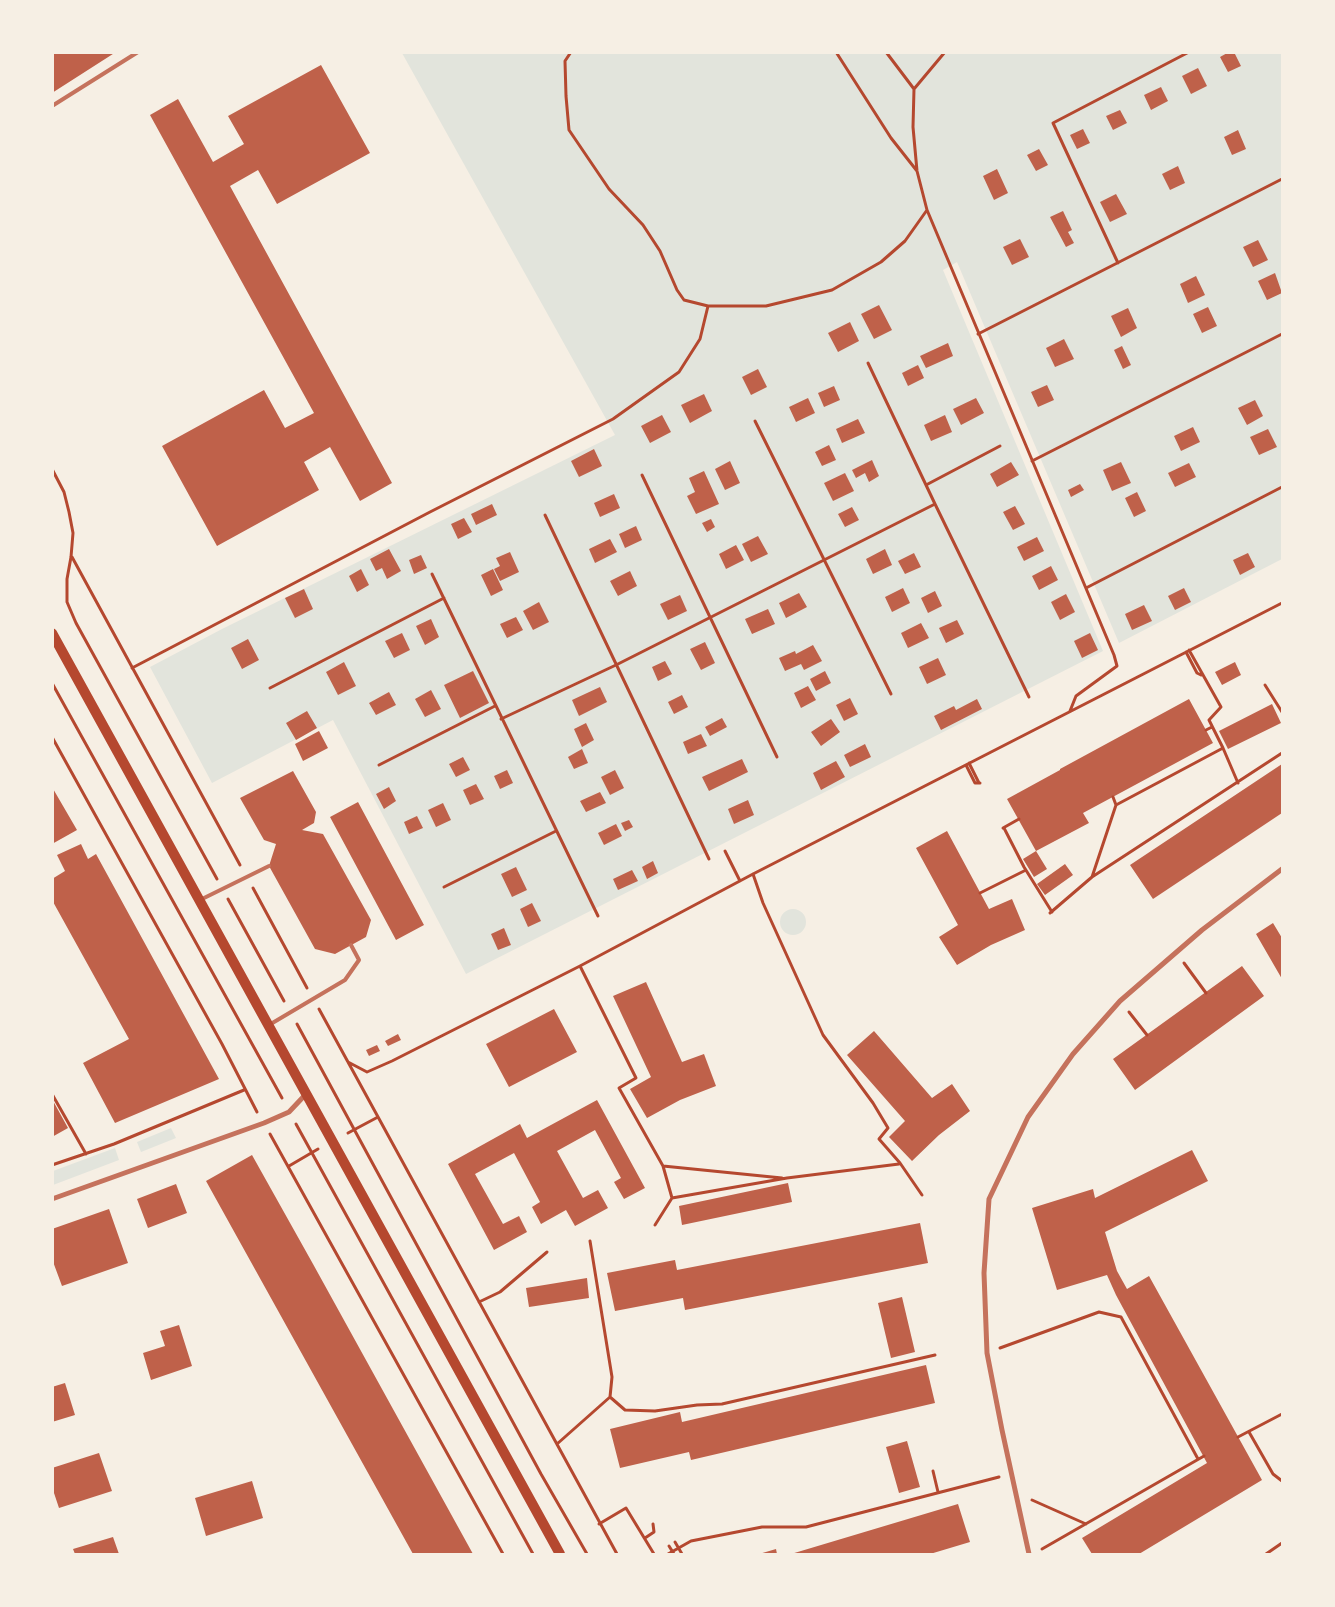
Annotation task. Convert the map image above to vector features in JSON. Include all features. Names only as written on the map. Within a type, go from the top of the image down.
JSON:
[{"type":"main road","points":[[52,633],[560,1554]]},
{"type":"street","points":[[1029,1554],[987,1353],[984,1273],[989,1199],[1028,1117],[1073,1054],[1120,1001],[1202,930],[1282,869]]},
{"type":"street","points":[[52,1199],[264,1123],[289,1112],[306,1092]]},
{"type":"lane","points":[[52,106],[138,52]]},
{"type":"lane","points":[[200,900],[269,866]]},
{"type":"lane","points":[[268,1025],[345,980],[360,960],[351,945]]},
{"type":"path","points":[[571,52],[566,61],[566,96],[569,130],[609,189],[643,225],[660,251],[677,290],[684,300],[708,306],[766,306],[832,290],[882,262],[905,241],[927,210]]},
{"type":"path","points":[[836,52],[891,138],[917,171]]},
{"type":"path","points":[[886,52],[914,89]]},
{"type":"path","points":[[945,52],[914,89],[913,127],[917,171],[927,210],[1117,666],[1076,696],[1070,712]]},
{"type":"path","points":[[1118,263],[1053,123],[1189,52]]},
{"type":"path","points":[[978,334],[1282,179]]},
{"type":"path","points":[[132,668],[430,512],[613,419],[679,372],[700,339],[708,306]]},
{"type":"path","points":[[1032,461],[1282,334]]},
{"type":"path","points":[[868,363],[1029,697]]},
{"type":"path","points":[[754,421],[891,694]]},
{"type":"path","points":[[926,485],[1000,446]]},
{"type":"path","points":[[52,469],[64,492],[70,512],[73,533],[67,579],[67,602],[76,623],[541,1474],[587,1554]]},
{"type":"path","points":[[642,475],[709,619],[777,757]]},
{"type":"path","points":[[1086,588],[1282,488]]},
{"type":"path","points":[[501,719],[709,619],[935,504]]},
{"type":"path","points":[[545,515],[709,859]]},
{"type":"path","points":[[71,557],[617,1554]]},
{"type":"path","points":[[432,574],[598,916]]},
{"type":"path","points":[[270,688],[444,598]]},
{"type":"path","points":[[348,1062],[367,1072],[400,1057],[580,966],[752,874],[1282,603]]},
{"type":"path","points":[[1188,651],[1197,673],[1202,675],[1222,707],[1209,720],[1238,783]]},
{"type":"path","points":[[1265,685],[1282,712]]},
{"type":"path","points":[[379,765],[495,706]]},
{"type":"path","points":[[1206,730],[1212,727]]},
{"type":"path","points":[[52,737],[222,1044],[244,1090],[289,1166],[503,1554]]},
{"type":"path","points":[[1092,877],[1116,804],[1223,748]]},
{"type":"path","points":[[1018,820],[1003,828],[1051,912],[1092,877],[1282,753]]},
{"type":"path","points":[[967,764],[980,784],[975,783],[967,764]]},
{"type":"path","points":[[1112,797],[1116,804]]},
{"type":"path","points":[[444,887],[556,831]]},
{"type":"path","points":[[725,851],[740,881]]},
{"type":"path","points":[[980,893],[1024,871]]},
{"type":"path","points":[[752,874],[767,912],[823,1035],[873,1103],[888,1128],[880,1140],[922,1195]]},
{"type":"path","points":[[1176,952],[1206,993]]},
{"type":"path","points":[[580,966],[636,1078],[619,1088],[663,1166],[672,1198],[655,1225]]},
{"type":"path","points":[[1120,1001],[1147,1035]]},
{"type":"path","points":[[52,1166],[114,1144],[244,1090]]},
{"type":"path","points":[[52,1094],[86,1154]]},
{"type":"path","points":[[354,1130],[378,1117]]},
{"type":"path","points":[[289,1166],[312,1153]]},
{"type":"path","points":[[672,1198],[787,1178],[900,1164]]},
{"type":"path","points":[[663,1166],[787,1178]]},
{"type":"path","points":[[557,1444],[610,1397],[612,1377],[590,1242]]},
{"type":"path","points":[[479,1302],[500,1292],[547,1252]]},
{"type":"path","points":[[987,1353],[1099,1312],[1121,1317],[1198,1459]]},
{"type":"path","points":[[610,1397],[625,1410],[655,1411],[697,1405],[722,1404],[935,1355]]},
{"type":"path","points":[[1238,1437],[1282,1414]]},
{"type":"path","points":[[1249,1432],[1273,1474],[1282,1481]]},
{"type":"path","points":[[1037,1552],[1204,1456]]},
{"type":"path","points":[[933,1471],[938,1492]]},
{"type":"path","points":[[668,1554],[691,1541],[762,1527],[806,1527],[1012,1474]]},
{"type":"path","points":[[1016,1493],[1086,1524]]},
{"type":"path","points":[[599,1524],[626,1508],[654,1554]]},
{"type":"path","points":[[644,1538],[654,1532],[652,1524]]},
{"type":"path","points":[[674,1542],[682,1554]]},
{"type":"path","points":[[1266,1554],[1282,1543]]},
{"type":"path","points":[[669,1546],[674,1554]]},
{"type":"shaded area","points":[[402,53],[1282,53],[1282,559],[1119,643],[957,262],[943,270],[1103,651],[466,974],[333,720],[212,783],[150,667],[222,629],[615,435]]},
{"type":"shaded area","points":[[793,909],[803,912],[806,922],[803,932],[793,935],[783,932],[780,922],[783,912]]},
{"type":"shaded area","points":[[171,1128],[176,1138],[141,1152],[137,1142]]},
{"type":"shaded area","points":[[115,1148],[119,1160],[53,1185],[53,1171]]},
{"type":"building","points":[[52,52],[116,52],[52,93]]},
{"type":"building","points":[[1229,52],[1234,52],[1241,66],[1228,72],[1220,57]]},
{"type":"building","points":[[321,65],[370,153],[277,204],[258,170],[230,186],[392,483],[360,501],[330,447],[304,462],[319,490],[217,546],[162,446],[264,390],[285,428],[314,413],[150,115],[178,99],[213,162],[244,144],[228,116]]},
{"type":"building","points":[[1198,68],[1207,86],[1191,94],[1182,76]]},
{"type":"building","points":[[1161,87],[1168,101],[1151,110],[1144,95]]},
{"type":"building","points":[[1120,110],[1127,123],[1113,130],[1106,116]]},
{"type":"building","points":[[1083,129],[1090,143],[1077,149],[1070,135]]},
{"type":"building","points":[[1238,130],[1246,149],[1232,155],[1224,137]]},
{"type":"building","points":[[1039,149],[1048,165],[1036,171],[1027,155]]},
{"type":"building","points":[[1178,166],[1185,183],[1170,190],[1162,174]]},
{"type":"building","points":[[997,169],[1008,193],[994,200],[983,176]]},
{"type":"building","points":[[1116,194],[1127,214],[1110,222],[1100,202]]},
{"type":"building","points":[[1063,211],[1072,230],[1068,232],[1074,243],[1066,247],[1050,217]]},
{"type":"building","points":[[1020,239],[1029,257],[1012,265],[1003,247]]},
{"type":"building","points":[[1258,240],[1268,260],[1253,267],[1243,247]]},
{"type":"building","points":[[1275,273],[1282,293],[1267,300],[1258,281]]},
{"type":"building","points":[[1196,276],[1205,295],[1188,303],[1180,284]]},
{"type":"building","points":[[879,305],[892,330],[874,339],[861,314]]},
{"type":"building","points":[[1208,307],[1217,326],[1202,333],[1193,314]]},
{"type":"building","points":[[1128,308],[1137,328],[1121,337],[1111,316]]},
{"type":"building","points":[[850,322],[859,341],[838,352],[828,333]]},
{"type":"building","points":[[1064,339],[1074,359],[1055,367],[1046,348]]},
{"type":"building","points":[[948,343],[953,356],[926,368],[920,356]]},
{"type":"building","points":[[1122,346],[1131,365],[1123,369],[1114,350]]},
{"type":"building","points":[[918,365],[924,378],[908,386],[902,373]]},
{"type":"building","points":[[758,369],[767,387],[751,395],[742,377]]},
{"type":"building","points":[[1047,385],[1054,400],[1038,407],[1031,392]]},
{"type":"building","points":[[834,386],[840,400],[824,407],[818,393]]},
{"type":"building","points":[[704,394],[712,411],[690,423],[681,405]]},
{"type":"building","points":[[808,398],[815,413],[796,422],[789,407]]},
{"type":"building","points":[[976,398],[984,413],[961,425],[953,409]]},
{"type":"building","points":[[1255,400],[1263,416],[1247,425],[1238,408]]},
{"type":"building","points":[[662,415],[671,432],[650,443],[641,426]]},
{"type":"building","points":[[945,415],[952,432],[931,441],[924,425]]},
{"type":"building","points":[[858,419],[865,433],[842,443],[836,429]]},
{"type":"building","points":[[1193,427],[1200,442],[1181,451],[1174,436]]},
{"type":"building","points":[[1268,429],[1277,447],[1259,455],[1250,437]]},
{"type":"building","points":[[829,445],[836,460],[822,466],[815,452]]},
{"type":"building","points":[[594,449],[602,466],[579,477],[571,461]]},
{"type":"building","points":[[872,460],[879,476],[869,482],[865,473],[856,478],[852,470]]},
{"type":"building","points":[[730,461],[740,483],[725,490],[715,469]]},
{"type":"building","points":[[1011,462],[1019,475],[997,487],[990,474]]},
{"type":"building","points":[[1121,462],[1131,483],[1112,491],[1103,470]]},
{"type":"building","points":[[1189,463],[1196,477],[1175,487],[1168,473]]},
{"type":"building","points":[[704,471],[719,504],[696,514],[687,496],[695,492],[689,478]]},
{"type":"building","points":[[845,473],[854,491],[833,501],[824,483]]},
{"type":"building","points":[[1080,484],[1084,490],[1071,497],[1068,490]]},
{"type":"building","points":[[1137,492],[1146,511],[1134,517],[1125,498]]},
{"type":"building","points":[[614,494],[620,508],[600,517],[594,503]]},
{"type":"building","points":[[492,504],[497,515],[476,525],[471,514]]},
{"type":"building","points":[[1015,506],[1025,524],[1013,530],[1003,512]]},
{"type":"building","points":[[852,507],[859,520],[845,527],[838,514]]},
{"type":"building","points":[[464,518],[472,532],[458,539],[451,524]]},
{"type":"building","points":[[711,519],[715,527],[707,532],[702,523]]},
{"type":"building","points":[[636,526],[642,540],[625,548],[619,534]]},
{"type":"building","points":[[758,536],[768,554],[751,562],[742,544]]},
{"type":"building","points":[[1037,537],[1044,551],[1024,561],[1017,547]]},
{"type":"building","points":[[610,539],[617,552],[595,563],[589,549]]},
{"type":"building","points":[[736,545],[744,560],[726,569],[719,554]]},
{"type":"building","points":[[389,549],[401,571],[387,579],[382,568],[376,571],[370,559]]},
{"type":"building","points":[[885,549],[892,565],[873,574],[866,559]]},
{"type":"building","points":[[510,552],[519,572],[500,581],[494,569],[500,566],[496,558]]},
{"type":"building","points":[[914,553],[921,567],[905,574],[898,561]]},
{"type":"building","points":[[1248,553],[1255,567],[1240,575],[1233,560]]},
{"type":"building","points":[[421,555],[427,568],[414,574],[409,560]]},
{"type":"building","points":[[1051,566],[1058,580],[1039,590],[1032,576]]},
{"type":"building","points":[[361,569],[369,585],[357,592],[349,576]]},
{"type":"building","points":[[493,569],[503,590],[491,596],[481,575]]},
{"type":"building","points":[[630,571],[637,586],[618,596],[610,581]]},
{"type":"building","points":[[903,588],[910,603],[892,612],[885,597]]},
{"type":"building","points":[[1184,588],[1191,602],[1175,610],[1168,596]]},
{"type":"building","points":[[304,589],[313,609],[295,618],[285,598]]},
{"type":"building","points":[[935,591],[942,606],[928,613],[921,598]]},
{"type":"building","points":[[799,593],[807,607],[786,618],[779,603]]},
{"type":"building","points":[[1066,594],[1075,612],[1060,620],[1051,602]]},
{"type":"building","points":[[680,595],[687,611],[668,620],[660,604]]},
{"type":"building","points":[[539,602],[549,622],[533,630],[523,611]]},
{"type":"building","points":[[1144,605],[1152,621],[1132,630],[1125,614]]},
{"type":"building","points":[[768,609],[775,624],[752,634],[745,619]]},
{"type":"building","points":[[516,617],[523,630],[507,638],[500,624]]},
{"type":"building","points":[[431,619],[439,637],[425,645],[416,626]]},
{"type":"building","points":[[957,620],[964,634],[946,643],[939,628]]},
{"type":"building","points":[[921,623],[929,638],[908,648],[901,633]]},
{"type":"building","points":[[402,633],[410,650],[394,658],[385,641]]},
{"type":"building","points":[[1090,633],[1098,650],[1082,658],[1074,641]]},
{"type":"building","points":[[248,639],[259,660],[242,669],[231,648]]},
{"type":"building","points":[[705,642],[715,663],[701,670],[690,649]]},
{"type":"building","points":[[813,645],[822,661],[804,670],[801,664],[785,671],[779,658],[795,651],[796,654]]},
{"type":"building","points":[[938,658],[946,675],[927,684],[919,667]]},
{"type":"building","points":[[665,661],[672,674],[658,681],[652,667]]},
{"type":"building","points":[[344,662],[356,686],[338,695],[326,672]]},
{"type":"building","points":[[1235,662],[1241,675],[1222,685],[1215,672]]},
{"type":"building","points":[[473,671],[489,703],[460,718],[444,685]]},
{"type":"building","points":[[825,671],[831,683],[816,691],[810,679]]},
{"type":"building","points":[[808,686],[816,700],[801,708],[794,693]]},
{"type":"building","points":[[600,687],[607,702],[579,716],[572,700]]},
{"type":"building","points":[[431,690],[441,709],[425,717],[415,699]]},
{"type":"building","points":[[389,692],[396,705],[376,715],[369,703]]},
{"type":"building","points":[[682,695],[688,707],[674,714],[668,702]]},
{"type":"building","points":[[850,698],[858,714],[844,721],[836,705]]},
{"type":"building","points":[[977,699],[982,709],[941,730],[934,716],[954,706],[956,710]]},
{"type":"building","points":[[1189,699],[1213,743],[1083,813],[1089,823],[1036,851],[1007,799]]},
{"type":"building","points":[[1272,704],[1281,723],[1228,749],[1219,731]]},
{"type":"building","points":[[307,711],[317,728],[296,740],[286,723]]},
{"type":"building","points":[[722,718],[727,727],[710,736],[705,727]]},
{"type":"building","points":[[831,719],[840,732],[821,746],[811,732]]},
{"type":"building","points":[[586,723],[594,740],[582,747],[574,729]]},
{"type":"building","points":[[319,731],[328,748],[303,761],[295,744]]},
{"type":"building","points":[[701,734],[707,746],[688,754],[683,742]]},
{"type":"building","points":[[865,744],[871,757],[850,767],[844,755]]},
{"type":"building","points":[[582,749],[588,763],[574,769],[568,757]]},
{"type":"building","points":[[463,757],[470,770],[456,777],[449,764]]},
{"type":"building","points":[[742,759],[748,772],[709,791],[702,777]]},
{"type":"building","points":[[836,761],[845,777],[821,790],[813,773]]},
{"type":"building","points":[[1282,764],[1282,813],[1153,899],[1130,865]]},
{"type":"building","points":[[507,770],[513,783],[500,789],[494,776]]},
{"type":"building","points":[[615,770],[624,788],[610,795],[601,777]]},
{"type":"building","points":[[293,771],[316,812],[314,823],[302,830],[323,834],[371,920],[366,937],[335,954],[315,949],[269,866],[276,844],[264,840],[240,798]]},
{"type":"building","points":[[476,784],[484,799],[470,805],[463,790]]},
{"type":"building","points":[[52,787],[77,830],[52,844]]},
{"type":"building","points":[[389,787],[396,801],[384,809],[376,794]]},
{"type":"building","points":[[600,792],[606,803],[586,812],[580,801]]},
{"type":"building","points":[[748,800],[754,815],[734,824],[728,809]]},
{"type":"building","points":[[358,802],[424,925],[396,940],[330,817]]},
{"type":"building","points":[[443,803],[451,820],[436,827],[428,810]]},
{"type":"building","points":[[417,816],[423,828],[409,834],[404,822]]},
{"type":"building","points":[[629,820],[633,827],[625,831],[621,823]]},
{"type":"building","points":[[616,824],[622,836],[604,845],[598,833]]},
{"type":"building","points":[[947,831],[989,909],[1012,899],[1025,930],[991,945],[957,965],[939,937],[958,925],[916,848]]},
{"type":"building","points":[[81,844],[88,859],[96,854],[219,1079],[115,1123],[83,1063],[129,1039],[52,900],[52,879],[65,871],[57,855]]},
{"type":"building","points":[[1036,851],[1047,869],[1034,877],[1023,859]]},
{"type":"building","points":[[653,861],[658,873],[647,879],[642,867]]},
{"type":"building","points":[[1065,864],[1073,875],[1045,895],[1037,884]]},
{"type":"building","points":[[516,867],[527,890],[512,897],[501,874]]},
{"type":"building","points":[[632,870],[638,881],[618,890],[613,879]]},
{"type":"building","points":[[532,903],[541,921],[528,927],[520,909]]},
{"type":"building","points":[[1273,923],[1282,938],[1282,979],[1256,934]]},
{"type":"building","points":[[504,928],[511,945],[498,950],[491,934]]},
{"type":"building","points":[[1242,966],[1264,996],[1135,1090],[1113,1059]]},
{"type":"building","points":[[646,982],[682,1062],[704,1054],[716,1086],[680,1100],[647,1118],[630,1089],[651,1077],[613,996]]},
{"type":"building","points":[[554,1009],[577,1052],[509,1087],[486,1044]]},
{"type":"building","points":[[874,1031],[932,1098],[952,1084],[970,1111],[939,1135],[912,1161],[889,1137],[905,1121],[847,1055]]},
{"type":"building","points":[[398,1034],[401,1040],[388,1046],[385,1041]]},
{"type":"building","points":[[377,1045],[380,1051],[369,1056],[366,1050]]},
{"type":"building","points":[[52,1099],[68,1128],[52,1137]]},
{"type":"building","points":[[597,1100],[645,1188],[624,1199],[614,1182],[621,1178],[595,1130],[557,1151],[583,1198],[598,1190],[608,1208],[575,1226],[566,1210],[541,1224],[532,1207],[540,1202],[514,1153],[475,1174],[503,1224],[519,1216],[527,1232],[494,1250],[448,1164],[520,1124],[527,1138]]},
{"type":"building","points":[[1192,1150],[1208,1181],[1105,1232],[1117,1271],[1127,1289],[1149,1276],[1262,1480],[1139,1554],[1092,1554],[1082,1538],[1207,1463],[1107,1275],[1057,1290],[1032,1208],[1093,1189],[1095,1198]]},
{"type":"building","points":[[252,1155],[473,1554],[413,1554],[206,1181]]},
{"type":"building","points":[[788,1183],[792,1202],[682,1225],[679,1206]]},
{"type":"building","points":[[176,1184],[187,1213],[148,1228],[137,1199]]},
{"type":"building","points":[[109,1209],[128,1263],[62,1286],[52,1259],[52,1229]]},
{"type":"building","points":[[920,1223],[928,1263],[685,1310],[683,1298],[615,1311],[607,1273],[675,1260],[677,1270]]},
{"type":"building","points":[[587,1278],[589,1298],[529,1307],[526,1288]]},
{"type":"building","points":[[902,1297],[915,1352],[891,1358],[878,1303]]},
{"type":"building","points":[[179,1325],[192,1366],[151,1380],[143,1353],[165,1346],[160,1331]]},
{"type":"building","points":[[926,1365],[935,1403],[691,1460],[689,1452],[620,1468],[610,1429],[680,1412],[682,1422]]},
{"type":"building","points":[[65,1383],[75,1415],[52,1422],[52,1387]]},
{"type":"building","points":[[907,1441],[920,1487],[899,1493],[886,1447]]},
{"type":"building","points":[[99,1453],[112,1491],[59,1508],[52,1487],[52,1468]]},
{"type":"building","points":[[252,1481],[263,1518],[206,1536],[195,1498]]},
{"type":"building","points":[[958,1504],[970,1542],[930,1554],[791,1554]]},
{"type":"building","points":[[113,1537],[119,1554],[75,1554],[73,1549]]},
{"type":"building","points":[[776,1549],[777,1554],[759,1554]]}]
